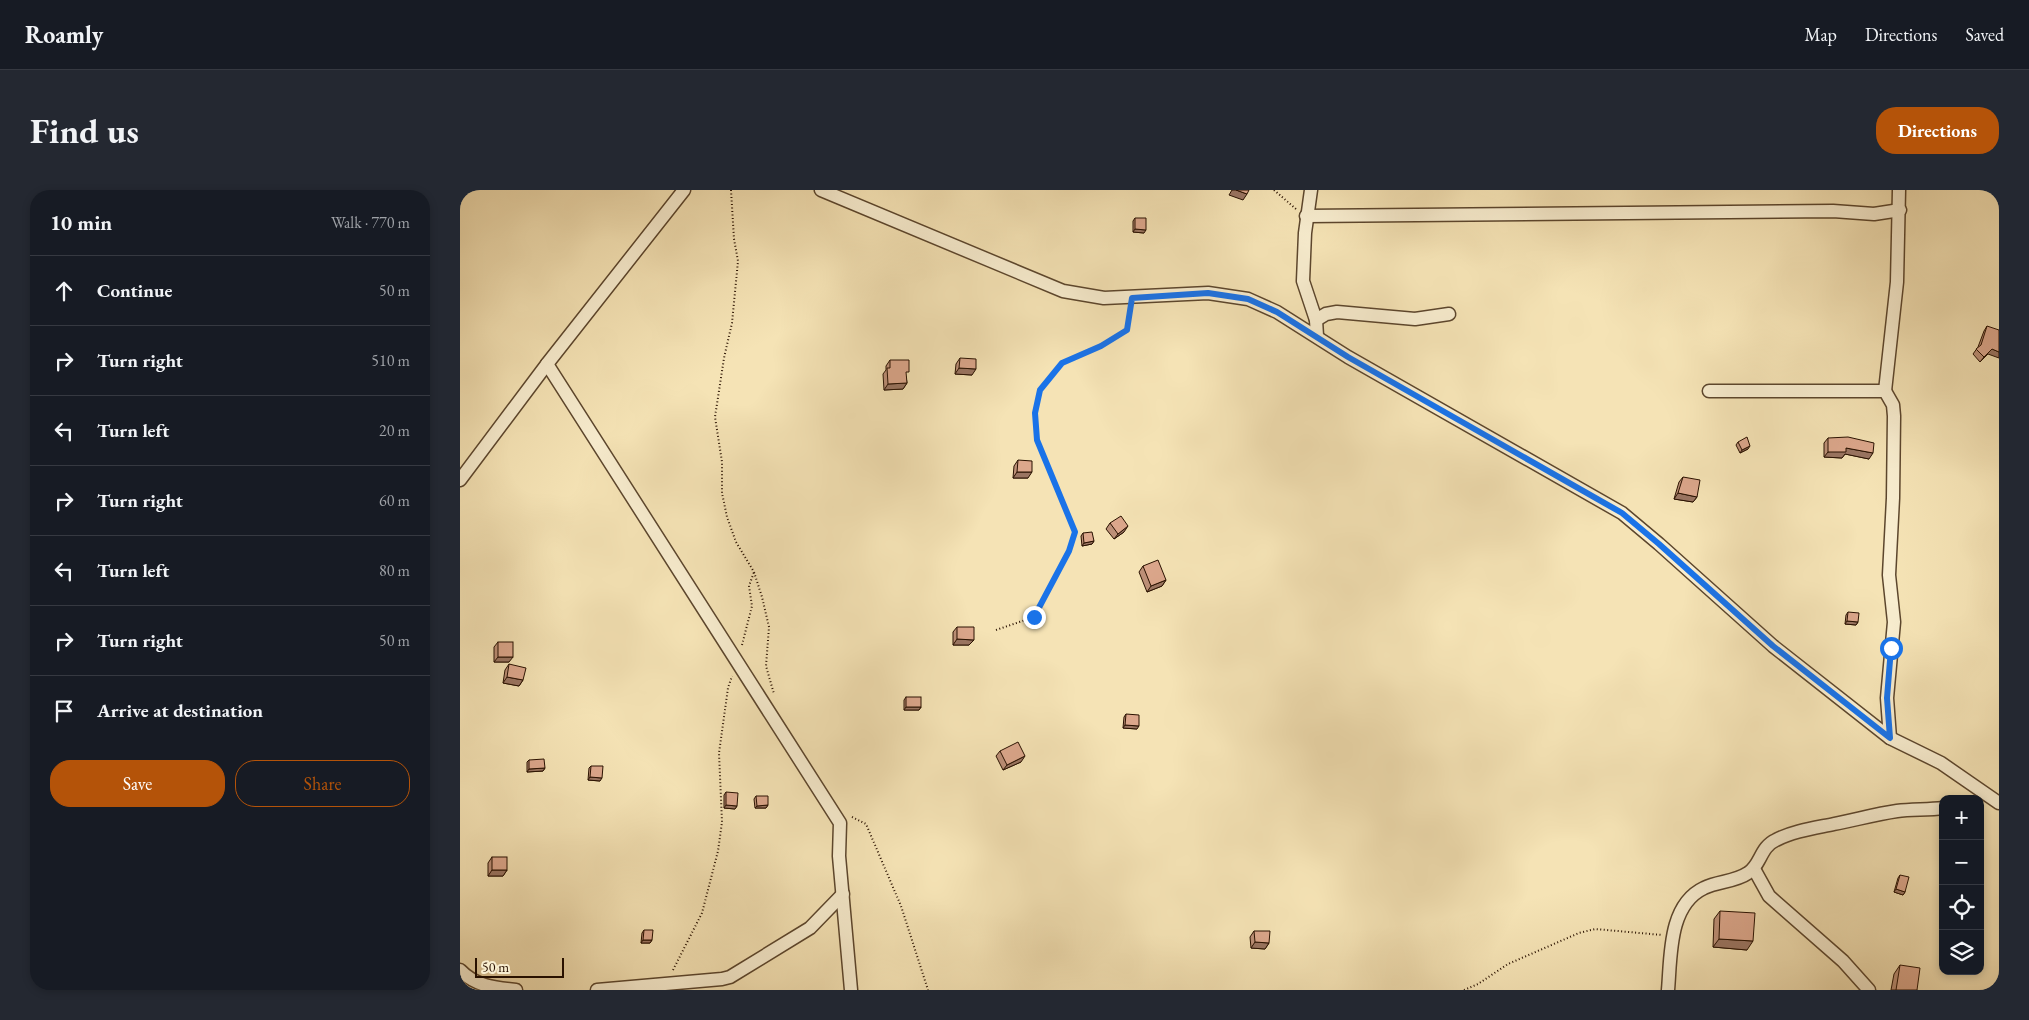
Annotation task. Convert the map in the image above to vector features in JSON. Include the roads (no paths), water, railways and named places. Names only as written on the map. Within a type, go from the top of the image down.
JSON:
[{"type":"street","points":[[460,480],[547,364],[684,190]]},
{"type":"street","points":[[821,190],[1063,291],[1104,298],[1208,293],[1248,299],[1277,312],[1348,357],[1622,513],[1773,646],[1890,738],[1941,763],[1979,795]]},
{"type":"street","points":[[1311,190],[1306,216],[1303,281],[1316,320],[1317,336]]},
{"type":"street","points":[[1890,738],[1887,698],[1894,622],[1889,575],[1893,498],[1894,416],[1893,405],[1885,391],[1896,282],[1900,210],[1899,190]]},
{"type":"street","points":[[1306,216],[1833,211],[1874,214],[1900,210]]},
{"type":"street","points":[[1316,320],[1326,314],[1337,312],[1415,319],[1449,314]]},
{"type":"street","points":[[547,364],[840,823],[839,856],[851,990]]},
{"type":"street","points":[[1709,391],[1885,391]]},
{"type":"street","points":[[1984,797],[1999,803]]},
{"type":"street","points":[[1668,990],[1675,925],[1684,907],[1694,895],[1705,888],[1735,879],[1754,869],[1763,850],[1775,840],[1809,829],[1897,811],[1939,808]]},
{"type":"street","points":[[1754,869],[1769,896],[1843,961],[1869,990]]},
{"type":"street","points":[[597,990],[730,977],[810,928],[843,894]]},
{"type":"street","points":[[460,970],[468,979],[490,987],[516,990]]}]
